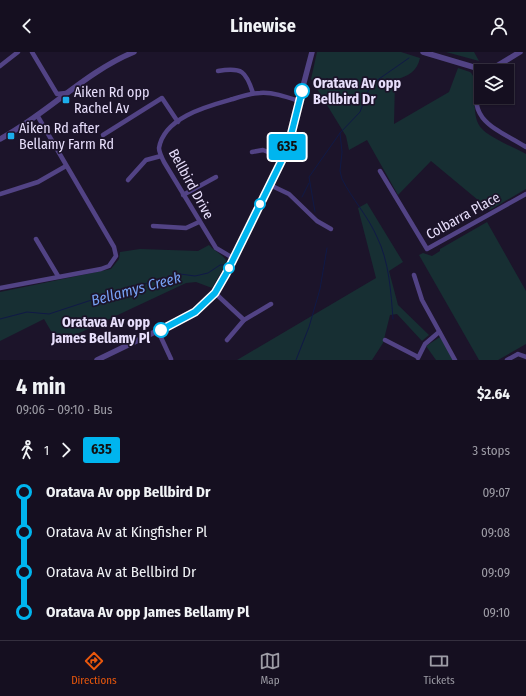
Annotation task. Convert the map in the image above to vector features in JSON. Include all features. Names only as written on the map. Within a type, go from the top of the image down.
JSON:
[{"type":"street","points":[[0,66],[11,54],[18,52]]},
{"type":"street","points":[[32,52],[57,94],[72,91]]},
{"type":"street","points":[[0,139],[72,91],[107,64],[134,52]]},
{"type":"street","points":[[101,359],[195,312],[215,293],[283,158],[290,139],[312,52]]},
{"type":"street","points":[[423,52],[474,67]]},
{"type":"street","points":[[500,64],[520,52]]},
{"type":"street","points":[[218,71],[231,69],[240,70],[247,75],[253,93]]},
{"type":"street","name":"Bellbird Drive","points":[[233,258],[216,248],[183,195],[161,156],[159,149],[163,137],[178,122],[209,106],[253,93],[269,93],[299,101]]},
{"type":"street","points":[[103,135],[162,98],[178,122]]},
{"type":"street","points":[[477,104],[482,118],[491,127],[524,146],[526,138]]},
{"type":"street","points":[[0,288],[109,266],[116,256],[114,247],[37,115]]},
{"type":"street","points":[[252,152],[263,150],[283,158]]},
{"type":"street","points":[[128,180],[146,160],[161,156]]},
{"type":"street","points":[[0,194],[38,182],[66,166]]},
{"type":"street","name":"Colbarra Place","points":[[380,171],[427,250],[526,194]]},
{"type":"street","points":[[183,195],[216,177]]},
{"type":"street","points":[[270,185],[289,194],[317,221],[331,229]]},
{"type":"street","points":[[153,226],[186,228],[199,222]]},
{"type":"street","points":[[36,239],[58,276]]},
{"type":"street","points":[[414,275],[422,300],[455,360]]},
{"type":"street","points":[[215,293],[244,320]]},
{"type":"street","points":[[226,340],[244,320],[271,304]]},
{"type":"street","points":[[158,331],[171,359]]},
{"type":"street","points":[[385,340],[418,359],[424,344],[439,332]]},
{"type":"street","points":[[507,360],[518,354],[526,358]]},
{"type":"green space","points":[[317,52],[401,52],[420,58],[417,67],[411,73],[395,80],[394,124],[449,92],[458,68],[470,72],[473,76],[474,82],[474,104],[478,124],[492,137],[526,154],[526,189],[490,210],[431,161],[398,195],[367,140],[349,150],[346,136],[311,79]]},
{"type":"green space","points":[[446,52],[474,52],[479,61]]},
{"type":"green space","points":[[367,203],[403,262],[389,271],[398,305],[429,335],[422,341],[397,314],[390,315],[383,343],[372,360],[237,360],[376,278],[358,208]]},
{"type":"green space","points":[[487,222],[526,291],[526,344],[498,360],[479,360],[419,255],[423,253],[432,256],[440,251],[440,249]]},
{"type":"green space","points":[[209,245],[224,257],[227,262],[212,288],[196,282],[186,283],[58,343],[44,319],[0,341],[0,292],[111,269],[119,259],[120,252],[140,249],[198,251]]},
{"type":"green space","points":[[440,337],[454,360],[436,360],[426,346]]},
{"type":"waterway","points":[[315,212],[309,177],[340,133],[360,112],[368,91],[376,81],[409,58]]},
{"type":"waterway","points":[[340,133],[342,152],[340,171],[342,179],[350,194],[369,222],[381,246],[389,277],[393,319]]},
{"type":"waterway","name":"Bellamys Creek","points":[[302,197],[309,183]]},
{"type":"waterway","points":[[296,360],[309,327],[320,289],[327,248]]},
{"type":"waterway","name":"Bellamys Creek","points":[[0,319],[27,312],[49,314],[119,291],[180,274],[195,276],[208,273],[220,265],[224,265]]},
{"type":"bus line","name":"635","points":[[161,330],[202,307],[215,293],[222,282],[283,158],[290,139],[302,91]]},
{"type":"place","name":"Oratava Av opp Bellbird Dr","points":[[302,91]]},
{"type":"place","name":"Aiken Rd opp Rachel Av","points":[[66,100]]},
{"type":"place","name":"Aiken Rd after Bellamy Farm Rd","points":[[11,136]]},
{"type":"place","name":"Oratava Av opp James Bellamy Pl","points":[[161,330]]}]
